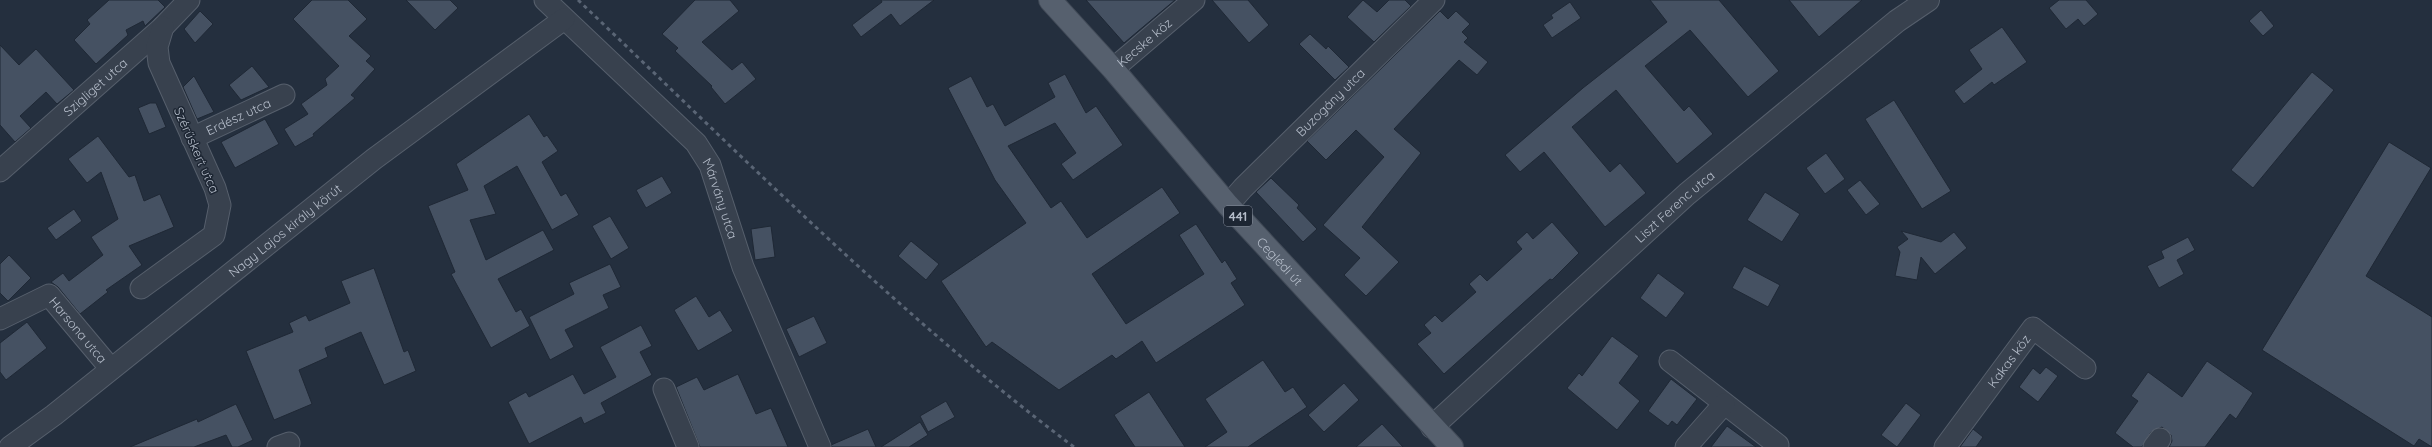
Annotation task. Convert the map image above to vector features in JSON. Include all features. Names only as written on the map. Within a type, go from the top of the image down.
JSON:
[{"type":"main road","name":"Ceglédi út","points":[[1050,0],[1113,69],[1228,205],[1452,447]]},
{"type":"street","name":"Szigliget utca","points":[[0,171],[163,27],[189,0]]},
{"type":"street","name":"Márvány utca","points":[[545,0],[696,144],[710,166],[743,268],[820,447]]},
{"type":"street","name":"Kecske köz","points":[[1113,69],[1194,0]]},
{"type":"street","name":"Buzogány utca","points":[[1228,205],[1243,188],[1434,0]]},
{"type":"street","name":"Liszt Ferenc utca","points":[[1432,427],[1687,194],[1897,21],[1928,0]]},
{"type":"street","name":"Nagy Lajos király körút","points":[[10,447],[111,369],[374,159],[564,19]]},
{"type":"street","name":"Szérűskert utca","points":[[141,288],[214,235],[220,205],[215,188],[158,59],[158,38],[163,27]]},
{"type":"street","name":"Erdész utca","points":[[192,138],[284,95]]},
{"type":"street","name":"Harsona utca","points":[[0,319],[49,295],[111,369]]},
{"type":"street","name":"Kakas köz","points":[[1946,447],[2032,328],[2085,368]]},
{"type":"street","points":[[1670,361],[1778,445]]},
{"type":"street","points":[[664,388],[688,447]]},
{"type":"street","points":[[1686,447],[1724,404]]},
{"type":"building","points":[[109,0],[158,0],[165,7],[145,26],[143,21],[126,30],[128,35],[96,64],[74,40],[90,24],[87,20]]},
{"type":"building","points":[[312,0],[348,0],[367,19],[349,36],[371,56],[366,61],[375,69],[351,95],[355,98],[313,134],[314,136],[295,147],[284,129],[308,114],[301,104],[327,85],[325,79],[339,66],[293,19]]},
{"type":"building","points":[[406,0],[450,0],[458,8],[435,30]]},
{"type":"building","points":[[695,0],[730,0],[739,11],[702,42],[732,70],[742,62],[756,79],[725,104],[711,87],[712,86],[675,51],[678,48],[662,34]]},
{"type":"building","points":[[881,0],[934,0],[900,26],[891,14],[861,37],[852,25],[882,2]]},
{"type":"building","points":[[1086,0],[1175,0],[1124,43]]},
{"type":"building","points":[[1212,0],[1248,0],[1269,25],[1249,43]]},
{"type":"building","points":[[1363,0],[1377,12],[1389,0],[1405,0],[1411,6],[1374,42],[1347,17]]},
{"type":"building","points":[[1650,0],[1719,0],[1779,71],[1748,97],[1690,30],[1645,66],[1684,111],[1689,106],[1713,134],[1677,164],[1616,90],[1572,127],[1610,172],[1620,163],[1646,193],[1605,227],[1544,152],[1520,172],[1505,155],[1583,88],[1667,22]]},
{"type":"building","points":[[1789,0],[1862,0],[1819,37]]},
{"type":"building","points":[[2059,0],[2086,0],[2098,14],[2084,26],[2078,19],[2066,29],[2049,8]]},
{"type":"building","points":[[1570,2],[1581,18],[1552,38],[1543,25],[1553,18],[1551,15]]},
{"type":"building","points":[[2261,10],[2274,26],[2263,36],[2249,21]]},
{"type":"building","points":[[200,11],[213,24],[195,43],[184,29]]},
{"type":"building","points":[[1440,11],[1448,19],[1456,11],[1470,24],[1462,32],[1468,38],[1464,42],[1488,62],[1477,75],[1459,60],[1394,129],[1421,153],[1362,227],[1399,262],[1366,296],[1344,275],[1360,258],[1323,225],[1384,157],[1356,130],[1326,160],[1307,141]]},
{"type":"building","points":[[2002,27],[2027,62],[1994,85],[1992,82],[1964,104],[1954,91],[1982,69],[1969,50]]},
{"type":"building","points":[[1310,34],[1326,49],[1328,46],[1349,67],[1335,80],[1299,44]]},
{"type":"building","points":[[0,45],[19,65],[36,49],[74,90],[57,104],[46,92],[20,116],[31,128],[15,142],[0,125]]},
{"type":"building","points":[[252,66],[269,87],[241,100],[229,85]]},
{"type":"building","points":[[2312,72],[2334,90],[2253,188],[2231,170]]},
{"type":"building","points":[[1065,74],[1086,113],[1096,106],[1123,145],[1073,180],[1061,164],[1076,153],[1055,123],[1008,146],[1051,208],[1061,201],[1087,238],[1162,187],[1180,213],[1092,274],[1126,324],[1204,274],[1179,235],[1196,224],[1222,263],[1225,260],[1237,279],[1231,283],[1245,305],[1156,363],[1142,341],[1116,359],[1112,355],[1059,390],[992,342],[986,347],[941,281],[1026,223],[995,180],[948,88],[971,76],[987,107],[993,104],[1005,126],[1055,97],[1048,83]]},
{"type":"building","points":[[194,76],[214,112],[197,119],[183,87]]},
{"type":"building","points":[[1894,100],[1951,191],[1922,209],[1865,119]]},
{"type":"building","points":[[150,103],[156,103],[166,127],[149,134],[138,108]]},
{"type":"building","points":[[529,114],[544,137],[547,135],[558,151],[542,162],[561,196],[566,193],[579,215],[552,230],[517,166],[484,186],[496,214],[470,220],[486,260],[543,230],[554,250],[498,279],[516,312],[521,309],[530,326],[491,348],[451,274],[455,272],[428,206],[468,190],[456,164]]},
{"type":"building","points":[[265,119],[279,144],[235,168],[221,142]]},
{"type":"building","points":[[98,136],[129,177],[135,175],[144,201],[160,194],[174,227],[129,246],[142,265],[106,290],[108,292],[80,314],[58,287],[51,282],[63,273],[69,281],[103,255],[91,237],[118,219],[101,172],[87,183],[68,159]]},
{"type":"building","points":[[2389,142],[2431,168],[2366,276],[2432,317],[2432,447],[2419,439],[2414,446],[2262,350]]},
{"type":"building","points":[[1826,153],[1845,179],[1825,194],[1806,168]]},
{"type":"building","points":[[662,176],[672,193],[646,208],[636,190]]},
{"type":"building","points":[[1271,178],[1299,205],[1297,208],[1317,229],[1303,242],[1256,192]]},
{"type":"building","points":[[1860,180],[1880,204],[1866,215],[1847,190]]},
{"type":"building","points":[[1765,192],[1800,214],[1782,242],[1747,220]]},
{"type":"building","points":[[74,209],[82,221],[56,240],[47,228]]},
{"type":"building","points":[[610,216],[629,248],[611,259],[592,226]]},
{"type":"building","points":[[1552,222],[1579,253],[1552,280],[1550,279],[1444,374],[1417,344],[1431,333],[1424,325],[1435,315],[1442,322],[1476,292],[1469,284],[1480,274],[1487,281],[1522,249],[1516,242],[1527,232],[1533,239]]},
{"type":"building","points":[[771,226],[775,257],[755,260],[751,229]]},
{"type":"building","points":[[1901,231],[1941,242],[1954,232],[1967,248],[1935,274],[1921,257],[1917,280],[1895,276],[1900,252],[1897,247],[1908,239]]},
{"type":"building","points":[[2188,237],[2195,250],[2177,260],[2184,274],[2159,288],[2147,266],[2164,258],[2161,251]]},
{"type":"building","points":[[911,241],[939,264],[926,280],[898,256]]},
{"type":"building","points":[[9,255],[31,278],[8,301],[0,293],[0,264]]},
{"type":"building","points":[[610,264],[621,287],[603,295],[609,308],[565,330],[574,347],[550,360],[529,317],[574,294],[569,283]]},
{"type":"building","points":[[1744,266],[1780,285],[1768,307],[1732,288]]},
{"type":"building","points":[[374,268],[404,352],[408,350],[416,371],[384,385],[361,332],[325,348],[328,357],[299,370],[312,404],[274,420],[246,351],[293,332],[289,323],[306,315],[309,321],[350,303],[341,281]]},
{"type":"building","points":[[1658,273],[1685,293],[1666,318],[1640,298]]},
{"type":"building","points":[[696,296],[709,317],[720,310],[733,331],[698,351],[674,310]]},
{"type":"building","points":[[814,316],[827,343],[799,357],[786,329]]},
{"type":"building","points":[[27,322],[47,348],[6,380],[0,372],[0,343]]},
{"type":"building","points":[[641,325],[652,346],[640,352],[652,375],[601,403],[606,413],[584,424],[581,417],[529,444],[508,402],[526,392],[529,397],[573,374],[584,394],[616,377],[600,347]]},
{"type":"building","points":[[1612,336],[1639,356],[1619,383],[1640,401],[1617,430],[1567,388],[1579,373],[1582,376]]},
{"type":"building","points":[[1263,360],[1285,392],[1293,387],[1307,407],[1248,447],[1205,447],[1227,432],[1205,399]]},
{"type":"building","points":[[2207,361],[2253,393],[2236,419],[2230,414],[2205,447],[2169,447],[2172,441],[2171,435],[2162,427],[2151,432],[2142,447],[2133,447],[2115,433],[2138,401],[2131,396],[2148,372],[2182,397]]},
{"type":"building","points":[[2046,367],[2058,376],[2038,402],[2019,387],[2033,368],[2040,374]]},
{"type":"building","points":[[738,374],[756,414],[771,408],[788,447],[700,447],[676,387],[697,377],[704,390]]},
{"type":"building","points":[[1671,379],[1697,399],[1677,425],[1672,421],[1668,426],[1648,411]]},
{"type":"building","points":[[1344,383],[1359,400],[1324,432],[1308,415]]},
{"type":"building","points":[[1149,392],[1185,447],[1135,447],[1114,415]]},
{"type":"building","points":[[946,401],[955,417],[928,432],[920,416]]},
{"type":"building","points":[[1906,403],[1921,415],[1897,447],[1881,435]]},
{"type":"building","points":[[236,404],[253,440],[238,447],[232,447],[226,435],[194,447],[130,447],[197,419],[198,422]]},
{"type":"building","points":[[920,422],[928,435],[909,447],[881,447]]},
{"type":"building","points":[[1382,424],[1403,447],[1356,447]]},
{"type":"building","points":[[1727,426],[1756,447],[1711,447]]},
{"type":"building","points":[[868,429],[876,447],[832,447],[831,445]]},
{"type":"building","points":[[1973,429],[1983,437],[1976,447],[1960,447]]},
{"type":"railway","points":[[578,0],[759,174],[944,343],[1008,396],[1074,447]]}]
